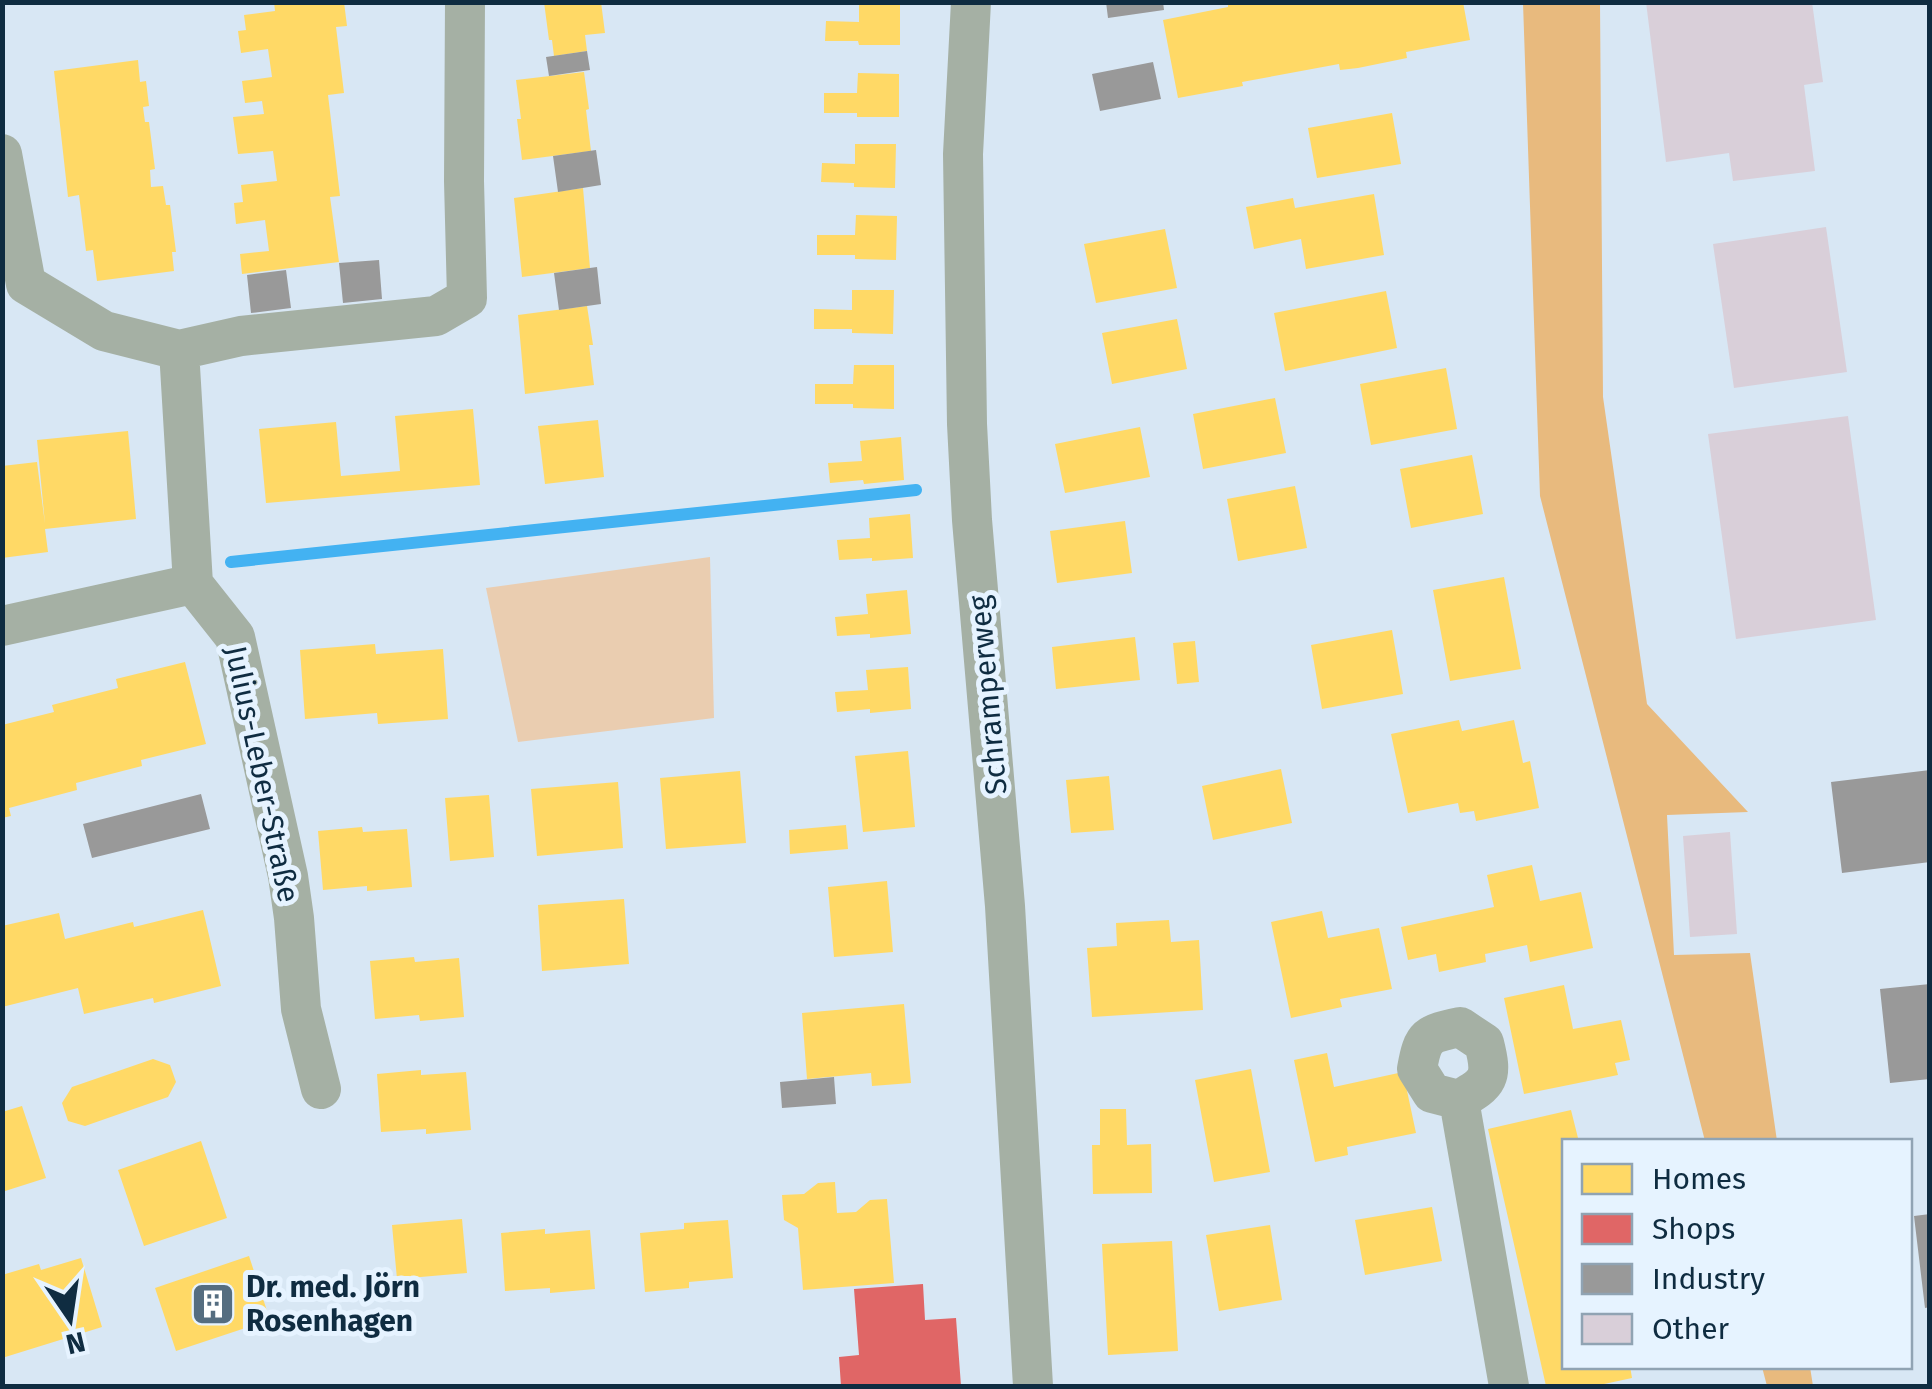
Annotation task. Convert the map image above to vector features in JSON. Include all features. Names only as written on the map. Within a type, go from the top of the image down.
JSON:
[{"type":"street","points":[[2,154],[26,284],[104,330],[179,350],[241,336],[436,316],[467,298],[466,2]]},
{"type":"street","name":"Schramperweg","points":[[970,2],[964,154],[967,424],[1005,906],[1032,1386]]},
{"type":"street","points":[[2,626],[193,584],[179,350]]},
{"type":"street","name":"Julius-Leber-Straße","points":[[193,584],[235,637],[288,876],[301,1009],[320,1089]]},
{"type":"street","points":[[1458,1100],[1509,1386]]},
{"type":"shaded area","points":[[1523,3],[1600,3],[1603,397],[1647,704],[1748,812],[1667,815],[1674,955],[1750,953],[1777,1139],[1704,1139],[1540,496]]},
{"type":"shaded area","points":[[710,557],[714,718],[518,742],[486,588]]},
{"type":"shaded area","points":[[1763,1369],[1810,1369],[1813,1386],[1767,1386]]},
{"type":"building: Homes","points":[[274,2],[344,2],[347,26],[336,27],[344,93],[328,95],[340,196],[330,197],[339,262],[242,274],[240,254],[269,251],[265,220],[236,224],[234,203],[243,202],[241,185],[277,181],[273,151],[238,154],[233,117],[264,114],[262,101],[245,103],[242,81],[272,77],[268,49],[241,53],[238,31],[246,30],[244,15],[275,11]]},
{"type":"building: Homes","points":[[544,2],[601,2],[605,33],[585,35],[587,51],[554,56]]},
{"type":"building: Homes","points":[[859,2],[900,2],[900,45],[825,41],[826,21],[859,22]]},
{"type":"building: Homes","points":[[1228,2],[1463,2],[1470,40],[1406,52],[1407,58],[1358,68],[1340,70],[1339,64],[1178,98],[1163,20],[1228,7]]},
{"type":"building: Homes","points":[[138,60],[140,82],[146,81],[149,106],[143,107],[145,122],[149,122],[155,169],[150,170],[151,187],[163,186],[166,205],[170,205],[176,252],[172,252],[174,271],[97,281],[93,250],[86,251],[79,195],[68,197],[54,71]]},
{"type":"building: Homes","points":[[584,72],[591,151],[522,160],[516,80]]},
{"type":"building: Homes","points":[[858,73],[899,74],[899,117],[824,113],[824,93],[857,93]]},
{"type":"building: Homes","points":[[1392,113],[1401,164],[1317,178],[1308,128]]},
{"type":"building: Homes","points":[[855,144],[896,144],[895,188],[821,182],[822,163],[855,164]]},
{"type":"building: Homes","points":[[583,188],[590,268],[522,277],[514,198]]},
{"type":"building: Homes","points":[[1374,194],[1384,255],[1306,269],[1301,239],[1254,249],[1246,207],[1293,198],[1295,208]]},
{"type":"building: Homes","points":[[856,215],[897,216],[896,260],[817,255],[817,235],[855,235]]},
{"type":"building: Homes","points":[[1165,229],[1177,288],[1096,303],[1084,244]]},
{"type":"building: Homes","points":[[852,290],[894,290],[893,334],[814,329],[814,309],[852,310]]},
{"type":"building: Homes","points":[[1386,291],[1397,348],[1285,371],[1274,313]]},
{"type":"building: Homes","points":[[587,306],[594,385],[525,394],[518,315]]},
{"type":"building: Homes","points":[[1177,319],[1187,369],[1112,384],[1102,333]]},
{"type":"building: Homes","points":[[854,365],[894,365],[894,409],[815,404],[815,384],[853,384]]},
{"type":"building: Homes","points":[[1446,368],[1457,429],[1371,445],[1360,384]]},
{"type":"building: Homes","points":[[1275,398],[1286,453],[1203,469],[1193,414]]},
{"type":"building: Homes","points":[[473,409],[480,485],[266,503],[259,429],[336,422],[341,476],[400,471],[395,416]]},
{"type":"building: Homes","points":[[598,420],[604,477],[545,484],[538,426]]},
{"type":"building: Homes","points":[[1140,427],[1150,477],[1065,493],[1055,444]]},
{"type":"building: Homes","points":[[128,431],[136,519],[45,529],[48,552],[2,558],[2,466],[37,462],[45,524],[37,440]]},
{"type":"building: Homes","points":[[901,437],[904,480],[830,483],[828,463],[862,461],[860,441]]},
{"type":"building: Homes","points":[[1472,455],[1483,514],[1411,528],[1400,469]]},
{"type":"building: Homes","points":[[1295,486],[1307,548],[1238,561],[1227,499]]},
{"type":"building: Homes","points":[[910,514],[913,558],[839,560],[837,540],[870,538],[869,518]]},
{"type":"building: Homes","points":[[1125,521],[1132,573],[1057,583],[1050,531]]},
{"type":"building: Homes","points":[[1504,577],[1521,669],[1450,681],[1433,590]]},
{"type":"building: Homes","points":[[907,590],[911,634],[837,636],[835,617],[868,614],[866,594]]},
{"type":"building: Homes","points":[[1392,630],[1403,694],[1322,709],[1311,645]]},
{"type":"building: Homes","points":[[1135,637],[1140,680],[1056,689],[1052,647]]},
{"type":"building: Homes","points":[[1195,641],[1199,682],[1177,684],[1173,643]]},
{"type":"building: Homes","points":[[375,644],[376,654],[443,649],[448,719],[378,724],[377,713],[305,719],[300,650]]},
{"type":"building: Homes","points":[[185,662],[206,744],[141,760],[142,766],[76,783],[77,790],[9,808],[11,816],[2,818],[2,725],[54,712],[52,705],[118,688],[116,679]]},
{"type":"building: Homes","points":[[908,667],[911,709],[837,712],[835,692],[868,690],[866,670]]},
{"type":"building: Homes","points":[[1459,720],[1462,731],[1514,720],[1523,763],[1530,761],[1539,808],[1476,821],[1474,811],[1460,813],[1458,803],[1408,813],[1391,734]]},
{"type":"building: Homes","points":[[908,751],[915,827],[863,832],[855,756]]},
{"type":"building: Homes","points":[[1281,769],[1292,823],[1213,840],[1202,786]]},
{"type":"building: Homes","points":[[740,771],[746,843],[666,849],[660,778]]},
{"type":"building: Homes","points":[[1109,776],[1114,830],[1071,833],[1066,780]]},
{"type":"building: Homes","points":[[618,782],[623,848],[537,856],[531,789]]},
{"type":"building: Homes","points":[[489,795],[494,857],[450,861],[445,798]]},
{"type":"building: Homes","points":[[846,825],[848,849],[790,854],[789,830]]},
{"type":"building: Homes","points":[[362,827],[363,832],[407,829],[412,887],[323,890],[318,831]]},
{"type":"building: Homes","points":[[1532,865],[1540,901],[1581,892],[1593,948],[1530,962],[1527,945],[1485,954],[1486,962],[1439,972],[1436,954],[1408,960],[1401,927],[1494,907],[1487,875]]},
{"type":"building: Homes","points":[[887,881],[893,952],[834,957],[828,887]]},
{"type":"building: Homes","points":[[624,899],[629,964],[542,971],[538,905]]},
{"type":"building: Homes","points":[[203,910],[221,986],[154,1003],[153,998],[84,1014],[78,988],[2,1007],[2,926],[59,913],[65,939]]},
{"type":"building: Homes","points":[[1322,911],[1328,938],[1379,928],[1392,989],[1340,999],[1342,1007],[1291,1018],[1271,922]]},
{"type":"building: Homes","points":[[1169,920],[1171,942],[1199,940],[1203,1010],[1092,1017],[1087,948],[1117,946],[1116,923]]},
{"type":"building: Homes","points":[[414,957],[415,962],[459,958],[464,1017],[420,1021],[419,1015],[375,1019],[370,961]]},
{"type":"building: Homes","points":[[1564,985],[1573,1029],[1621,1020],[1630,1060],[1615,1063],[1618,1075],[1524,1094],[1504,998]]},
{"type":"building: Homes","points":[[904,1004],[911,1083],[872,1086],[871,1073],[807,1079],[802,1013]]},
{"type":"building: Homes","points":[[1327,1053],[1334,1087],[1403,1072],[1416,1133],[1347,1147],[1348,1155],[1315,1162],[1294,1060]]},
{"type":"building: Homes","points":[[153,1059],[170,1065],[176,1082],[168,1097],[85,1126],[68,1121],[62,1103],[72,1087]]},
{"type":"building: Homes","points":[[1251,1069],[1270,1172],[1214,1182],[1195,1080]]},
{"type":"building: Homes","points":[[421,1070],[421,1075],[466,1072],[471,1130],[381,1132],[377,1074]]},
{"type":"building: Homes","points":[[22,1106],[46,1178],[2,1192],[2,1112]]},
{"type":"building: Homes","points":[[1100,1109],[1126,1109],[1127,1145],[1151,1144],[1152,1193],[1093,1194],[1092,1145],[1100,1145]]},
{"type":"building: Homes","points":[[1571,1110],[1578,1139],[1562,1139],[1562,1369],[1630,1369],[1632,1378],[1595,1386],[1546,1386],[1488,1129]]},
{"type":"building: Homes","points":[[201,1141],[227,1218],[144,1246],[118,1170]]},
{"type":"building: Homes","points":[[835,1182],[837,1213],[856,1212],[870,1200],[887,1199],[894,1283],[803,1290],[798,1228],[784,1220],[782,1195],[804,1194],[818,1183]]},
{"type":"building: Homes","points":[[1432,1207],[1442,1261],[1365,1275],[1355,1220]]},
{"type":"building: Homes","points":[[462,1219],[467,1273],[397,1279],[392,1225]]},
{"type":"building: Homes","points":[[728,1220],[733,1278],[645,1292],[640,1233],[684,1229],[684,1223]]},
{"type":"building: Homes","points":[[1270,1225],[1282,1300],[1219,1311],[1206,1235]]},
{"type":"building: Homes","points":[[545,1229],[545,1234],[590,1230],[595,1289],[505,1291],[501,1233]]},
{"type":"building: Homes","points":[[1172,1241],[1178,1351],[1108,1355],[1102,1244]]},
{"type":"building: Homes","name":"Dr. med. Jörn Rosenhagen","points":[[249,1256],[270,1320],[176,1351],[155,1288]]},
{"type":"building: Homes","points":[[81,1258],[102,1327],[2,1358],[2,1275],[39,1264],[41,1270]]},
{"type":"building: Shops","points":[[923,1284],[925,1320],[956,1318],[961,1386],[841,1386],[839,1357],[859,1355],[854,1289]]},
{"type":"building: Industry","points":[[1106,2],[1163,2],[1164,10],[1108,18]]},
{"type":"building: Industry","points":[[587,51],[590,70],[549,76],[546,57]]},
{"type":"building: Industry","points":[[1153,62],[1161,99],[1100,111],[1092,74]]},
{"type":"building: Industry","points":[[596,150],[601,185],[558,192],[553,156]]},
{"type":"building: Industry","points":[[379,260],[382,299],[343,303],[339,263]]},
{"type":"building: Industry","points":[[597,267],[601,304],[559,310],[554,273]]},
{"type":"building: Industry","points":[[286,270],[291,308],[251,313],[247,275]]},
{"type":"building: Industry","points":[[1930,770],[1930,862],[1842,873],[1831,782]]},
{"type":"building: Industry","points":[[201,794],[210,829],[92,858],[83,824]]},
{"type":"building: Industry","points":[[1930,984],[1930,1079],[1890,1083],[1880,989]]},
{"type":"building: Industry","points":[[834,1077],[836,1104],[782,1108],[780,1082]]},
{"type":"building: Industry","points":[[1930,1214],[1930,1307],[1925,1308],[1914,1216]]},
{"type":"building: Other","points":[[1646,2],[1812,2],[1823,82],[1804,85],[1815,171],[1733,181],[1729,153],[1666,162]]},
{"type":"building: Other","points":[[1826,227],[1847,372],[1734,388],[1713,244]]},
{"type":"building: Other","points":[[1848,416],[1876,620],[1736,639],[1708,434]]},
{"type":"building: Other","points":[[1730,832],[1737,934],[1690,937],[1683,836]]},
{"type":"waterway","points":[[231,562],[916,490]]},
{"type":"place","name":"Dr. med. Jörn Rosenhagen","points":[[213,1304]]}]
